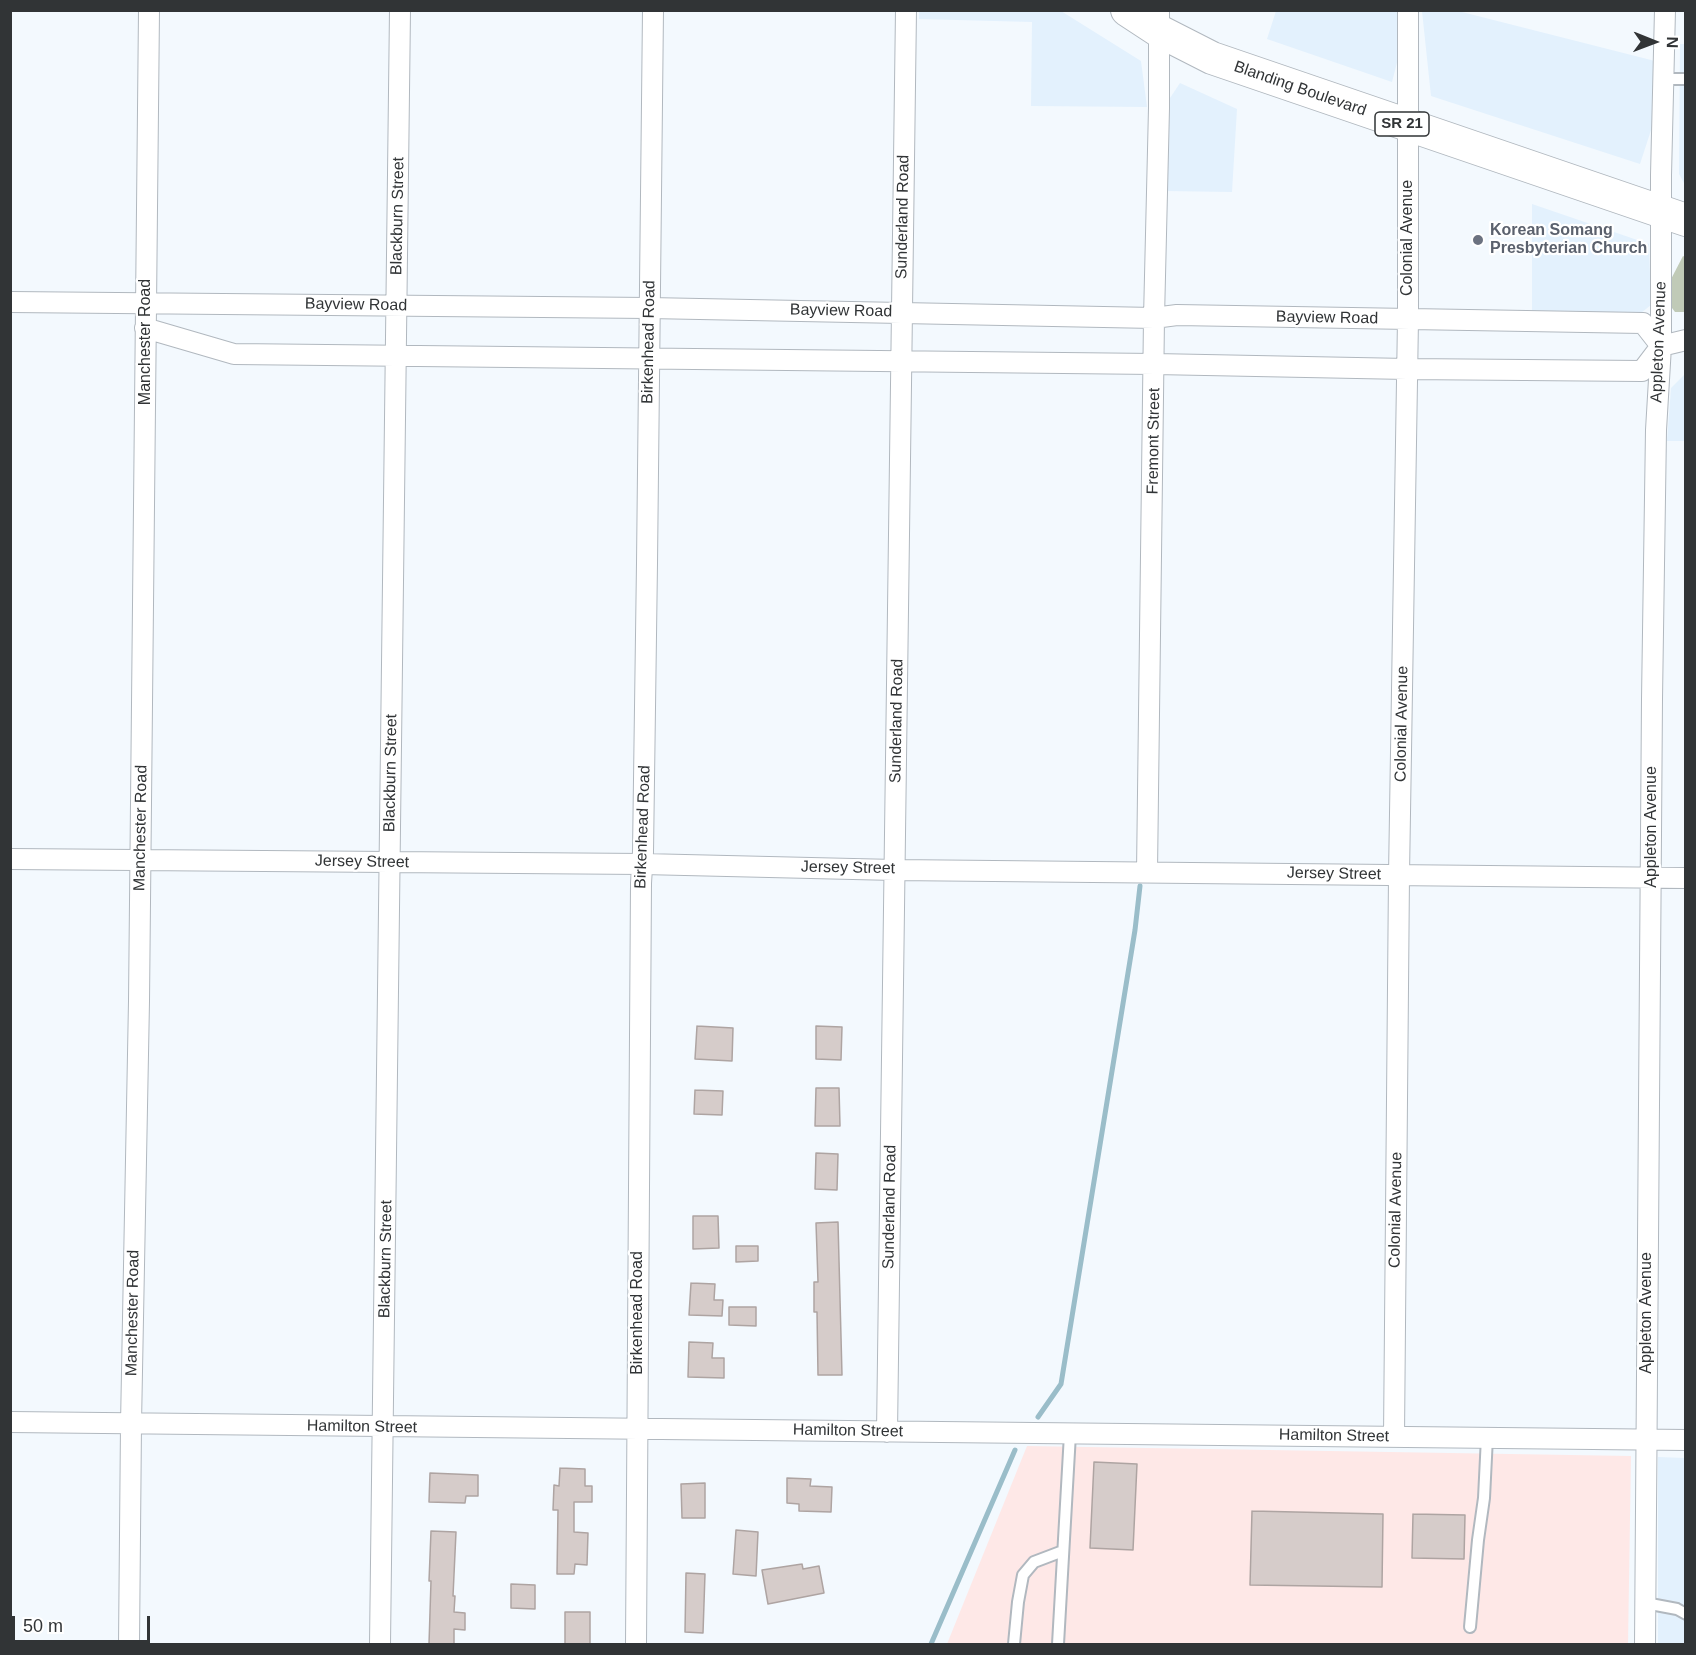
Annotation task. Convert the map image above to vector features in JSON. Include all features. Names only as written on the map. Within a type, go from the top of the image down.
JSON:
[{"type":"main road","name":"Blanding Boulevard","points":[[1127,10],[1159,21],[1212,58],[1673,215]]},
{"type":"street","name":"Manchester Road","points":[[129,1644],[146,466],[145,303],[149,10]]},
{"type":"street","name":"Blackburn Street","points":[[380,1644],[400,10]]},
{"type":"street","name":"Birkenhead Road","points":[[636,1644],[642,864],[653,10]]},
{"type":"street","name":"Sunderland Road","points":[[887,1432],[906,10]]},
{"type":"street","name":"Colonial Avenue","points":[[1394,1437],[1399,875],[1408,320],[1408,10]]},
{"type":"street","name":"Appleton Avenue","points":[[1645,1644],[1648,1098],[1656,430],[1673,215],[1663,79],[1665,10]]},
{"type":"street","name":"Fremont Street","points":[[1146,872],[1159,21]]},
{"type":"street","name":"Bayview Road","points":[[10,302],[650,308],[1154,318],[1177,315],[1643,322],[1661,346]]},
{"type":"street","points":[[145,328],[234,354],[1642,371],[1661,346],[1686,340]]},
{"type":"street","name":"Jersey Street","points":[[10,859],[642,864],[895,870],[1686,878]]},
{"type":"street","name":"Hamilton Street","points":[[10,1422],[1686,1440]]},
{"type":"lane","points":[[1663,79],[1686,78]]},
{"type":"lane","points":[[1058,1644],[1070,1434]]},
{"type":"lane","points":[[1470,1627],[1484,1498],[1487,1437]]},
{"type":"lane","points":[[1014,1644],[1023,1575],[1034,1562],[1063,1551]]},
{"type":"lane","points":[[1645,1603],[1677,1609],[1686,1614]]},
{"type":"shaded area","points":[[919,11],[1061,11],[1141,61],[1147,107],[1031,106],[1032,22],[919,19]]},
{"type":"shaded area","points":[[1276,11],[1400,11],[1400,51],[1392,82],[1267,39]]},
{"type":"shaded area","points":[[1422,11],[1458,11],[1655,61],[1654,121],[1640,164],[1431,96]]},
{"type":"shaded area","points":[[1680,44],[1685,44],[1685,185],[1679,174]]},
{"type":"shaded area","points":[[1180,83],[1237,109],[1232,192],[1165,191],[1168,101]]},
{"type":"shaded area","points":[[1532,204],[1649,244],[1651,305],[1641,313],[1532,312]]},
{"type":"shaded area","points":[[1685,374],[1685,441],[1667,441],[1671,388]]},
{"type":"shaded area","points":[[1027,1446],[1631,1456],[1628,1644],[947,1644]]},
{"type":"shaded area","points":[[1658,1457],[1685,1458],[1685,1644],[1658,1644]]},
{"type":"green space","points":[[1683,256],[1685,257],[1685,312],[1675,312],[1669,304],[1669,283]]},
{"type":"building","points":[[697,1026],[733,1028],[732,1061],[695,1059]]},
{"type":"building","points":[[816,1026],[842,1027],[841,1060],[816,1059]]},
{"type":"building","points":[[816,1088],[839,1088],[840,1126],[815,1126]]},
{"type":"building","points":[[695,1090],[723,1091],[722,1115],[694,1114]]},
{"type":"building","points":[[816,1153],[838,1154],[837,1190],[815,1189]]},
{"type":"building","points":[[693,1216],[718,1216],[719,1248],[693,1249]]},
{"type":"building","points":[[838,1222],[842,1375],[818,1375],[817,1312],[814,1312],[814,1282],[818,1282],[816,1223]]},
{"type":"building","points":[[736,1246],[758,1246],[758,1261],[736,1262]]},
{"type":"building","points":[[691,1283],[715,1284],[714,1300],[723,1300],[722,1316],[689,1315]]},
{"type":"building","points":[[729,1307],[756,1307],[756,1326],[729,1325]]},
{"type":"building","points":[[689,1342],[713,1343],[712,1358],[724,1358],[724,1378],[688,1377]]},
{"type":"building","points":[[1094,1462],[1137,1464],[1133,1550],[1090,1548]]},
{"type":"building","points":[[560,1468],[585,1469],[585,1486],[592,1486],[592,1502],[574,1502],[574,1532],[588,1533],[587,1565],[575,1564],[574,1574],[557,1574],[558,1510],[553,1510],[554,1485],[559,1486]]},
{"type":"building","points":[[430,1473],[478,1475],[478,1496],[466,1496],[465,1503],[429,1502]]},
{"type":"building","points":[[787,1478],[811,1479],[810,1486],[832,1487],[831,1512],[799,1511],[799,1504],[787,1503]]},
{"type":"building","points":[[705,1483],[705,1518],[682,1518],[681,1484]]},
{"type":"building","points":[[1252,1511],[1383,1514],[1382,1587],[1250,1585]]},
{"type":"building","points":[[1413,1514],[1465,1515],[1464,1559],[1412,1558]]},
{"type":"building","points":[[736,1530],[758,1532],[756,1576],[733,1574]]},
{"type":"building","points":[[431,1531],[456,1532],[454,1612],[465,1613],[465,1630],[454,1629],[454,1644],[429,1644]]},
{"type":"building","points":[[802,1564],[803,1569],[819,1566],[824,1593],[768,1604],[762,1570]]},
{"type":"building","points":[[686,1573],[705,1574],[703,1633],[685,1632]]},
{"type":"building","points":[[511,1584],[535,1585],[535,1609],[511,1608]]},
{"type":"building","points":[[565,1612],[590,1612],[590,1644],[565,1644]]},
{"type":"waterway","points":[[1038,1417],[1061,1384],[1135,930],[1140,886]]},
{"type":"waterway","points":[[931,1644],[1015,1450]]},
{"type":"place","name":"Korean Somang Presbyterian Church","points":[[1478,240]]}]
